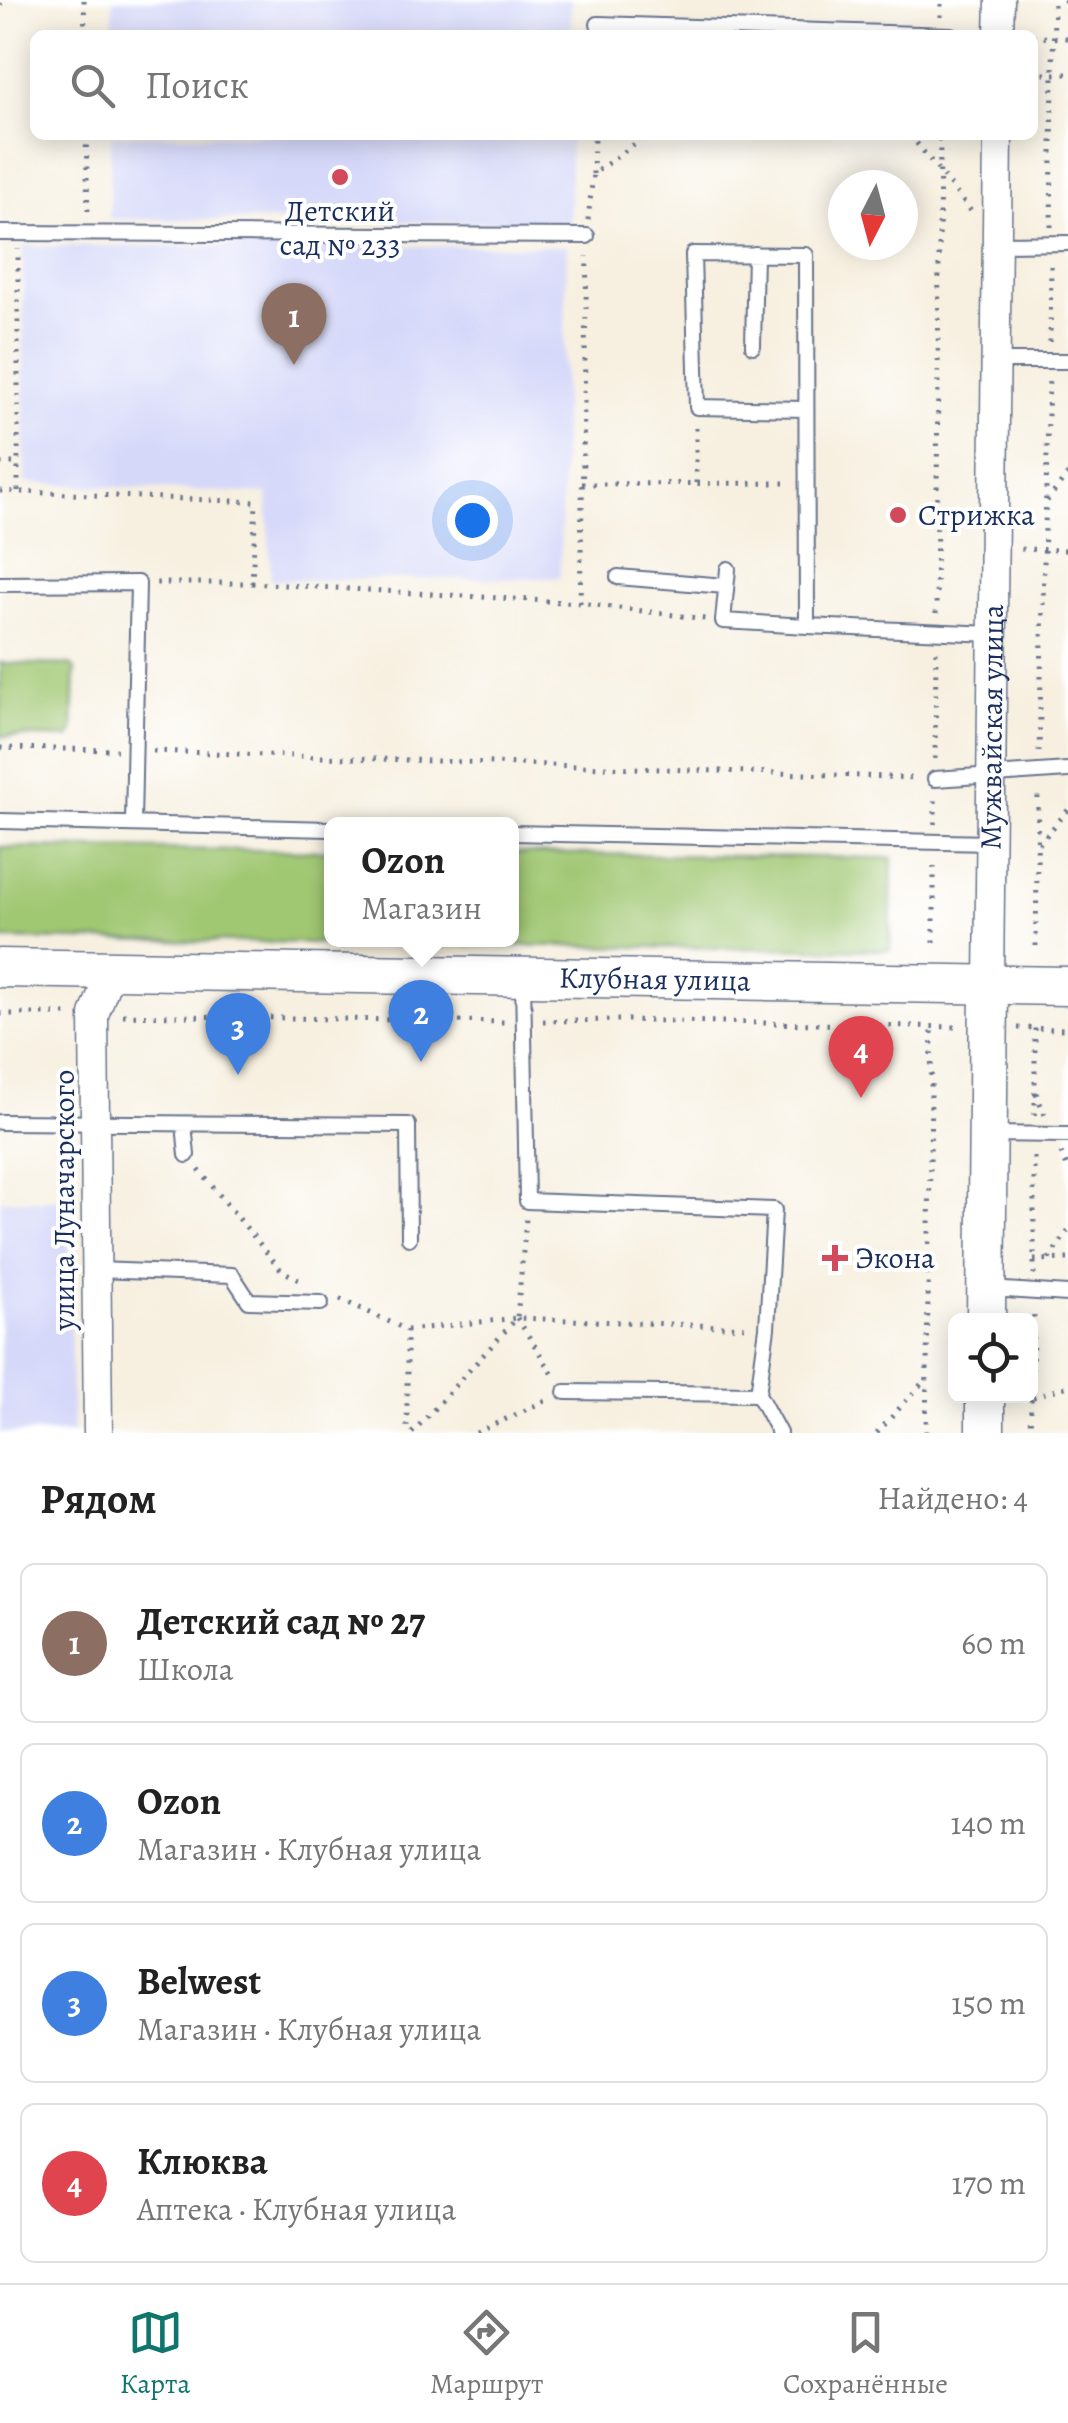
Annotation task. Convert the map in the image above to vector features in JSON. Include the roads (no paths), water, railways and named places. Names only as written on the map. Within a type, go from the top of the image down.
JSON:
[{"type":"main road","name":"Клубная улица","points":[[0,968],[1068,986]]},
{"type":"main road","name":"Мужвайская улица","points":[[986,1304],[989,985]]},
{"type":"main road","points":[[985,1403],[985,1433]]},
{"type":"street","points":[[999,30],[1000,0]]},
{"type":"street","name":"Мужвайская улица","points":[[989,985],[998,140]]},
{"type":"street","name":"улица Луначарского","points":[[98,1433],[94,1015],[111,970]]},
{"type":"lane","points":[[598,24],[791,30]]},
{"type":"lane","points":[[0,233],[587,236]]},
{"type":"lane","points":[[997,244],[1068,243]]},
{"type":"lane","points":[[805,409],[696,407],[693,254],[806,254],[807,626]]},
{"type":"lane","points":[[753,346],[755,254]]},
{"type":"lane","points":[[997,361],[1068,361]]},
{"type":"lane","points":[[728,569],[723,621],[993,634]]},
{"type":"lane","points":[[618,577],[725,586]]},
{"type":"lane","points":[[0,584],[138,583],[133,823]]},
{"type":"lane","points":[[935,778],[1068,770]]},
{"type":"lane","points":[[0,821],[324,828]]},
{"type":"lane","points":[[519,833],[990,844]]},
{"type":"lane","points":[[523,978],[527,1201],[774,1210],[768,1328],[758,1394],[779,1433]]},
{"type":"lane","points":[[0,1122],[408,1126],[409,1238]]},
{"type":"lane","points":[[184,1124],[186,1155]]},
{"type":"lane","points":[[988,1134],[1068,1135]]},
{"type":"lane","points":[[96,1270],[232,1276],[249,1301],[321,1302]]},
{"type":"lane","points":[[986,1304],[1034,1292],[1068,1294]]},
{"type":"lane","points":[[565,1392],[758,1394]]},
{"type":"place","name":"Детский сад № 233","points":[[340,177]]},
{"type":"place","name":"Детский сад № 27","points":[[294,365]]},
{"type":"place","name":"Стрижка","points":[[898,515]]},
{"type":"place","name":"Ozon","points":[[421,1062]]},
{"type":"place","name":"Belwest","points":[[238,1075]]},
{"type":"place","name":"Клюква","points":[[861,1098]]},
{"type":"place","name":"Экона","points":[[835,1258]]}]
